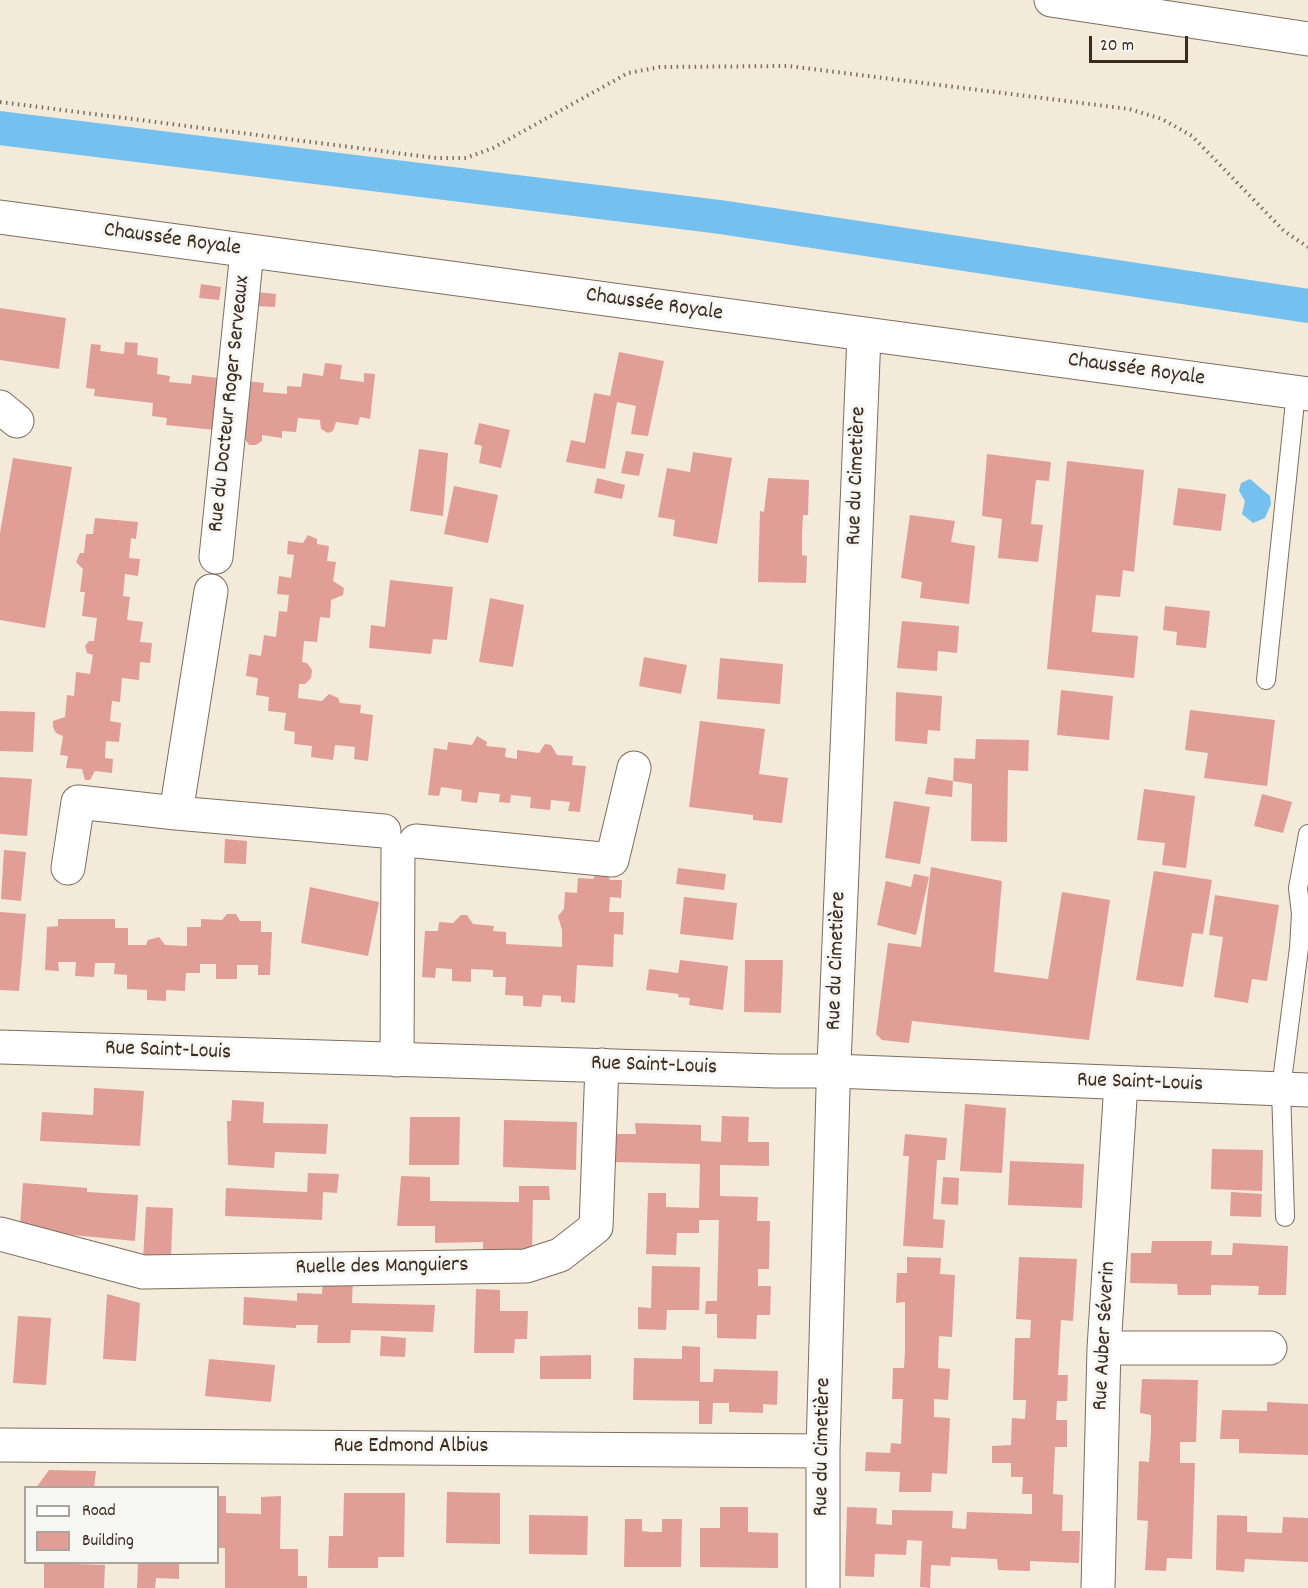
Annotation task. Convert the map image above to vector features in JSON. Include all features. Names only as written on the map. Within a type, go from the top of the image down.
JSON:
[{"type":"main road","points":[[1051,0],[1308,39]]},
{"type":"main road","name":"Chaussée Royale","points":[[0,217],[1302,393]]},
{"type":"main road","name":"Rue du Docteur Roger Serveaux","points":[[176,813],[211,591],[227,587],[232,577],[227,561],[216,557],[247,251]]},
{"type":"main road","name":"Rue du Cimetière","points":[[823,1588],[823,1451],[834,1071],[864,335]]},
{"type":"main road","points":[[68,868],[78,802],[399,841],[612,860],[634,768]]},
{"type":"main road","points":[[397,1060],[399,841]]},
{"type":"main road","name":"Rue Saint-Louis","points":[[0,1047],[834,1071],[1294,1089]]},
{"type":"main road","name":"Ruelle des Manguiers","points":[[0,1234],[143,1272],[526,1266],[560,1255],[596,1227],[602,1065]]},
{"type":"main road","name":"Rue Auber Séverin","points":[[1098,1588],[1104,1348],[1121,1083]]},
{"type":"main road","points":[[1104,1348],[1270,1348]]},
{"type":"main road","name":"Rue Edmond Albius","points":[[0,1445],[823,1451]]},
{"type":"lane","points":[[1266,680],[1302,393]]},
{"type":"lane","points":[[1285,1217],[1294,1089],[1301,914],[1298,888],[1308,834]]},
{"type":"path","points":[[0,102],[436,158],[466,158],[493,148],[628,73],[660,67],[788,66],[1129,109],[1162,119],[1192,136],[1284,231],[1308,248]]},
{"type":"water","points":[[1250,479],[1270,496],[1271,504],[1265,518],[1253,523],[1242,514],[1245,501],[1239,491],[1241,483]]},
{"type":"building","points":[[201,284],[221,287],[219,300],[199,298]]},
{"type":"building","points":[[257,292],[276,294],[275,307],[256,306]]},
{"type":"building","points":[[0,308],[66,318],[59,369],[0,360]]},
{"type":"building","points":[[125,342],[138,343],[137,355],[158,358],[157,374],[170,376],[169,382],[191,384],[192,375],[264,383],[263,392],[287,394],[287,386],[301,387],[303,373],[323,376],[325,363],[342,365],[340,379],[364,382],[364,373],[375,374],[370,419],[360,417],[358,425],[336,422],[333,431],[328,433],[321,429],[320,420],[298,418],[296,432],[282,431],[282,438],[262,435],[262,441],[256,445],[249,445],[245,439],[245,433],[166,425],[167,418],[152,416],[153,403],[94,396],[95,389],[86,388],[91,344],[101,345],[100,351],[124,354]]},
{"type":"building","points":[[619,352],[664,361],[648,436],[631,434],[636,406],[617,402],[605,469],[566,462],[571,440],[585,443],[594,393],[610,396]]},
{"type":"building","points":[[479,423],[510,430],[501,468],[479,463],[482,446],[474,444]]},
{"type":"building","points":[[419,449],[448,453],[443,516],[410,511]]},
{"type":"building","points":[[626,451],[644,454],[639,476],[621,473]]},
{"type":"building","points":[[693,452],[732,458],[717,544],[673,536],[675,520],[658,517],[667,468],[690,472]]},
{"type":"building","points":[[987,454],[1051,462],[1049,481],[1036,480],[1031,524],[1043,525],[1038,562],[998,558],[1002,519],[982,516]]},
{"type":"building","points":[[13,458],[72,467],[45,628],[0,620],[0,533]]},
{"type":"building","points":[[1067,461],[1144,470],[1134,572],[1123,570],[1120,597],[1096,595],[1092,632],[1138,636],[1134,678],[1047,669]]},
{"type":"building","points":[[597,478],[625,485],[622,499],[594,493]]},
{"type":"building","points":[[768,478],[809,480],[808,515],[803,515],[802,534],[802,555],[807,556],[806,583],[758,582],[760,511],[764,512]]},
{"type":"building","points":[[454,486],[498,495],[488,543],[444,534]]},
{"type":"building","points":[[1178,488],[1226,494],[1221,531],[1173,525]]},
{"type":"building","points":[[910,515],[955,521],[951,542],[975,546],[969,604],[920,598],[922,582],[901,578]]},
{"type":"building","points":[[95,518],[138,522],[136,539],[131,538],[129,558],[140,559],[138,576],[125,574],[123,596],[130,597],[127,620],[143,622],[140,642],[152,643],[150,663],[140,662],[139,680],[122,678],[120,702],[112,701],[110,721],[121,723],[119,742],[106,741],[105,758],[113,759],[112,773],[95,771],[90,780],[85,780],[82,769],[66,768],[68,756],[60,755],[63,736],[56,733],[53,721],[65,717],[67,695],[74,696],[76,672],[90,674],[93,655],[87,653],[85,646],[89,641],[94,641],[97,618],[82,616],[85,592],[80,592],[83,569],[76,562],[80,553],[84,553],[86,534],[93,534]]},
{"type":"building","points":[[308,535],[317,539],[317,544],[329,546],[327,561],[336,562],[333,581],[344,588],[343,595],[331,600],[330,618],[320,617],[317,642],[304,641],[302,662],[307,663],[312,670],[311,678],[305,684],[299,684],[298,698],[322,701],[329,694],[338,698],[340,703],[361,705],[360,713],[373,715],[368,761],[354,759],[355,747],[335,745],[333,760],[311,757],[312,746],[294,744],[295,732],[284,730],[286,713],[268,711],[269,697],[256,695],[258,678],[246,676],[249,654],[261,656],[264,635],[276,637],[279,611],[287,612],[289,595],[277,594],[279,576],[291,578],[294,555],[287,554],[288,541],[303,543]]},
{"type":"building","points":[[390,580],[453,587],[447,640],[433,639],[431,654],[369,648],[371,625],[385,627]]},
{"type":"building","points":[[490,598],[524,605],[513,667],[479,662]]},
{"type":"building","points":[[1165,606],[1210,611],[1206,648],[1176,645],[1177,632],[1163,630]]},
{"type":"building","points":[[902,621],[959,626],[957,653],[938,651],[937,671],[897,668]]},
{"type":"building","points":[[644,657],[687,665],[681,694],[639,686]]},
{"type":"building","points":[[720,658],[783,664],[780,704],[717,699]]},
{"type":"building","points":[[1061,690],[1113,696],[1109,740],[1057,735]]},
{"type":"building","points":[[896,692],[942,696],[940,731],[928,730],[927,744],[895,741]]},
{"type":"building","points":[[1190,710],[1275,720],[1267,786],[1204,778],[1208,753],[1185,750]]},
{"type":"building","points":[[0,711],[35,712],[33,752],[0,751]]},
{"type":"building","points":[[700,721],[765,729],[759,774],[788,778],[782,823],[753,820],[753,815],[689,807]]},
{"type":"building","points":[[477,736],[487,742],[486,746],[506,748],[505,757],[517,759],[517,750],[539,753],[545,744],[551,745],[557,755],[573,756],[572,765],[586,766],[580,812],[568,811],[570,802],[551,800],[550,810],[530,808],[531,797],[511,795],[510,803],[499,802],[500,794],[479,792],[477,803],[461,801],[462,790],[441,787],[439,796],[428,795],[434,748],[447,750],[448,742],[472,745]]},
{"type":"building","points":[[976,739],[1029,740],[1028,771],[1008,770],[1007,842],[971,841],[972,784],[953,781],[954,758],[975,759]]},
{"type":"building","points":[[0,777],[32,779],[27,836],[0,834]]},
{"type":"building","points":[[928,777],[953,781],[952,797],[925,794]]},
{"type":"building","points":[[1144,789],[1195,796],[1186,868],[1162,865],[1165,843],[1137,840]]},
{"type":"building","points":[[1262,794],[1292,802],[1283,833],[1254,826]]},
{"type":"building","points":[[894,801],[930,807],[920,864],[885,858]]},
{"type":"building","points":[[225,839],[247,841],[246,864],[224,863]]},
{"type":"building","points":[[4,850],[26,852],[21,901],[1,899]]},
{"type":"building","points":[[931,867],[1002,881],[994,972],[1048,979],[1062,892],[1110,900],[1089,1040],[912,1021],[909,1043],[882,1040],[876,1034],[888,943],[921,947]]},
{"type":"building","points":[[678,868],[726,874],[724,890],[676,884]]},
{"type":"building","points":[[1154,871],[1212,880],[1203,934],[1192,933],[1183,987],[1136,980]]},
{"type":"building","points":[[596,874],[607,874],[610,880],[622,880],[621,898],[610,897],[609,912],[624,912],[623,935],[614,934],[613,967],[577,965],[575,1003],[561,1002],[561,996],[543,995],[541,1007],[523,1006],[523,996],[505,995],[506,977],[493,977],[493,970],[471,969],[471,982],[452,981],[452,969],[436,968],[435,978],[422,977],[425,931],[438,931],[439,922],[453,923],[461,915],[467,915],[473,924],[494,926],[493,931],[506,932],[506,944],[562,947],[562,930],[558,916],[564,909],[565,892],[577,893],[578,878],[593,879]]},
{"type":"building","points":[[914,874],[929,877],[916,935],[877,925],[886,881],[911,887]]},
{"type":"building","points":[[310,887],[379,902],[368,956],[301,943]]},
{"type":"building","points":[[1215,895],[1279,905],[1267,981],[1252,979],[1248,1003],[1214,997],[1223,937],[1209,935]]},
{"type":"building","points":[[684,897],[737,903],[733,940],[680,934]]},
{"type":"building","points":[[0,912],[26,914],[19,991],[0,990]]},
{"type":"building","points":[[227,914],[236,914],[240,921],[261,921],[261,932],[272,932],[270,975],[258,975],[258,965],[237,965],[237,979],[216,979],[216,964],[200,964],[200,973],[186,973],[185,991],[166,990],[166,1001],[147,1000],[147,990],[127,989],[127,975],[114,974],[115,963],[95,963],[94,977],[75,976],[76,962],[58,962],[59,971],[45,970],[47,927],[58,926],[58,919],[115,919],[115,928],[128,928],[128,945],[146,945],[148,940],[159,937],[165,945],[187,946],[187,927],[201,927],[201,919],[222,920]]},
{"type":"building","points":[[680,960],[728,966],[723,1010],[689,1005],[690,998],[678,997],[679,994],[646,990],[649,969],[678,973]]},
{"type":"building","points":[[745,960],[783,960],[781,1013],[744,1012]]},
{"type":"building","points":[[94,1088],[144,1091],[140,1146],[40,1141],[42,1112],[93,1115]]},
{"type":"building","points":[[232,1100],[264,1102],[263,1123],[328,1124],[326,1154],[275,1152],[274,1168],[228,1165],[227,1121],[231,1121]]},
{"type":"building","points":[[965,1104],[1006,1108],[1002,1173],[960,1171]]},
{"type":"building","points":[[722,1116],[749,1117],[748,1142],[769,1142],[769,1166],[720,1165],[720,1196],[758,1197],[757,1221],[770,1221],[769,1269],[758,1269],[758,1286],[771,1286],[770,1315],[757,1315],[756,1339],[717,1338],[717,1314],[705,1314],[706,1301],[717,1301],[719,1220],[699,1220],[699,1233],[677,1233],[676,1255],[646,1254],[648,1193],[666,1193],[666,1207],[699,1208],[700,1164],[613,1162],[614,1134],[636,1134],[635,1123],[701,1125],[701,1141],[721,1142]]},
{"type":"building","points":[[410,1117],[460,1117],[459,1165],[409,1165]]},
{"type":"building","points":[[504,1120],[577,1122],[576,1170],[503,1167]]},
{"type":"building","points":[[905,1134],[947,1138],[945,1160],[937,1160],[933,1219],[945,1220],[943,1248],[903,1246],[909,1156],[903,1156]]},
{"type":"building","points":[[1212,1149],[1263,1150],[1262,1191],[1211,1189]]},
{"type":"building","points":[[1010,1161],[1084,1164],[1082,1208],[1008,1205]]},
{"type":"building","points":[[308,1173],[339,1174],[337,1193],[323,1192],[322,1220],[225,1216],[226,1188],[307,1192]]},
{"type":"building","points":[[401,1176],[430,1177],[430,1201],[519,1202],[519,1186],[549,1186],[550,1200],[533,1200],[532,1250],[483,1249],[483,1242],[435,1243],[435,1226],[397,1226]]},
{"type":"building","points":[[943,1177],[959,1178],[958,1205],[941,1204]]},
{"type":"building","points":[[23,1183],[87,1188],[87,1192],[138,1195],[135,1241],[32,1231],[20,1226]]},
{"type":"building","points":[[1231,1192],[1262,1194],[1261,1217],[1230,1216]]},
{"type":"building","points":[[146,1207],[173,1208],[171,1255],[143,1260]]},
{"type":"building","points":[[1152,1241],[1212,1241],[1211,1255],[1232,1255],[1233,1243],[1288,1246],[1286,1295],[1258,1295],[1259,1286],[1211,1285],[1211,1295],[1178,1295],[1177,1284],[1130,1283],[1131,1253],[1151,1253]]},
{"type":"building","points":[[907,1257],[941,1258],[940,1274],[955,1275],[952,1337],[939,1336],[938,1368],[950,1369],[948,1400],[934,1399],[934,1417],[950,1418],[947,1474],[932,1473],[931,1492],[899,1492],[900,1472],[865,1471],[866,1452],[890,1453],[891,1443],[901,1444],[903,1399],[892,1399],[893,1368],[904,1368],[905,1302],[896,1303],[897,1273],[907,1273]]},
{"type":"building","points":[[1019,1257],[1077,1259],[1073,1321],[1061,1320],[1058,1375],[1068,1375],[1067,1401],[1057,1401],[1056,1420],[1067,1420],[1067,1447],[1055,1447],[1053,1494],[1063,1495],[1062,1531],[1080,1531],[1079,1563],[1030,1561],[1030,1571],[998,1570],[997,1559],[951,1557],[950,1566],[931,1565],[930,1588],[920,1587],[922,1541],[907,1540],[906,1555],[875,1554],[874,1577],[845,1576],[847,1507],[877,1508],[876,1524],[892,1525],[892,1510],[953,1511],[952,1528],[966,1529],[967,1512],[1032,1514],[1032,1494],[1022,1494],[1023,1477],[1011,1477],[1011,1463],[992,1463],[992,1446],[1011,1445],[1012,1418],[1025,1419],[1026,1400],[1013,1400],[1015,1338],[1030,1338],[1031,1320],[1016,1319]]},
{"type":"building","points":[[652,1266],[700,1267],[699,1310],[667,1310],[666,1330],[638,1329],[638,1307],[651,1308]]},
{"type":"building","points":[[323,1278],[353,1278],[352,1303],[435,1305],[433,1332],[351,1330],[350,1343],[317,1343],[318,1325],[296,1325],[296,1328],[243,1325],[244,1297],[297,1301],[297,1293],[322,1294]]},
{"type":"building","points":[[476,1289],[500,1290],[500,1311],[528,1311],[527,1339],[515,1339],[514,1353],[474,1353]]},
{"type":"building","points":[[107,1294],[140,1303],[136,1361],[103,1359]]},
{"type":"building","points":[[18,1316],[51,1318],[46,1385],[13,1383]]},
{"type":"building","points":[[381,1336],[406,1338],[405,1357],[380,1356]]},
{"type":"building","points":[[682,1346],[700,1347],[700,1382],[713,1382],[714,1369],[778,1371],[777,1405],[763,1404],[763,1413],[729,1412],[729,1403],[713,1403],[712,1424],[699,1424],[699,1401],[633,1400],[634,1358],[682,1359]]},
{"type":"building","points":[[591,1355],[591,1379],[540,1379],[540,1356]]},
{"type":"building","points":[[209,1359],[275,1365],[271,1402],[205,1396]]},
{"type":"building","points":[[1142,1379],[1198,1380],[1196,1442],[1180,1442],[1180,1463],[1195,1463],[1192,1559],[1167,1558],[1166,1571],[1145,1570],[1148,1521],[1137,1520],[1139,1461],[1149,1462],[1151,1432],[1151,1415],[1140,1413]]},
{"type":"building","points":[[1267,1402],[1308,1404],[1308,1455],[1239,1453],[1239,1439],[1220,1439],[1222,1410],[1267,1411]]},
{"type":"building","points":[[49,1470],[96,1471],[94,1486],[37,1486]]},
{"type":"building","points":[[447,1492],[500,1493],[500,1544],[446,1543]]},
{"type":"building","points":[[344,1493],[405,1493],[404,1557],[378,1557],[378,1568],[328,1568],[329,1536],[343,1536]]},
{"type":"building","points":[[219,1496],[226,1496],[226,1513],[261,1514],[261,1497],[281,1496],[280,1549],[298,1549],[298,1576],[307,1576],[307,1588],[225,1588],[225,1548],[219,1548]]},
{"type":"building","points":[[720,1507],[748,1507],[748,1532],[778,1533],[778,1568],[700,1567],[700,1528],[720,1528]]},
{"type":"building","points":[[529,1515],[588,1516],[587,1555],[529,1554]]},
{"type":"building","points":[[1217,1515],[1247,1516],[1247,1532],[1282,1533],[1283,1517],[1308,1518],[1308,1562],[1245,1559],[1244,1572],[1216,1570]]},
{"type":"building","points":[[625,1519],[642,1519],[642,1531],[662,1532],[662,1519],[682,1519],[681,1567],[624,1567]]},
{"type":"building","points":[[44,1564],[105,1565],[104,1588],[44,1588]]},
{"type":"building","points":[[138,1564],[179,1564],[179,1579],[156,1578],[155,1588],[137,1588]]},
{"type":"waterway","points":[[0,128],[720,217],[1308,306]]}]
